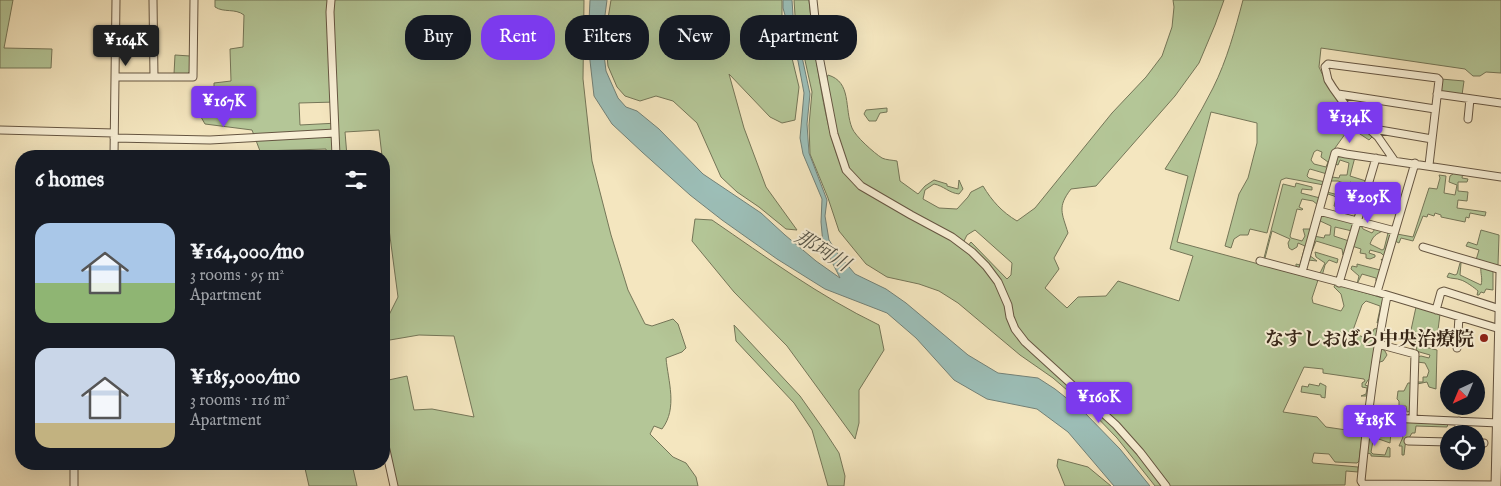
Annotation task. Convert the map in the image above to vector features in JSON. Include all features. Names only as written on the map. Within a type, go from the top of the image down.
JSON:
[{"type":"street","points":[[114,150],[116,0]]},
{"type":"street","points":[[153,0],[154,77]]},
{"type":"street","points":[[115,77],[193,78],[194,0]]},
{"type":"street","points":[[331,0],[335,150]]},
{"type":"street","points":[[813,0],[821,66],[834,134],[846,170],[861,186],[952,237],[972,252],[998,282],[1008,305],[1015,329],[1025,342],[1116,425],[1166,486]]},
{"type":"street","points":[[1394,160],[1378,137],[1352,112],[1328,80],[1325,72],[1325,67],[1328,64],[1436,78],[1439,80],[1429,165]]},
{"type":"street","points":[[1338,94],[1436,109]]},
{"type":"street","points":[[1437,94],[1501,103]]},
{"type":"street","points":[[1468,119],[1470,99]]},
{"type":"street","points":[[1367,128],[1432,139]]},
{"type":"street","points":[[0,130],[210,140],[334,134]]},
{"type":"street","points":[[1302,272],[1335,153],[1337,152],[1501,177]]},
{"type":"street","points":[[1339,282],[1376,158]]},
{"type":"street","points":[[1377,292],[1415,163]]},
{"type":"street","points":[[1319,211],[1395,231]]},
{"type":"street","points":[[1387,296],[1367,418],[1361,482],[1364,484],[1496,486],[1499,460],[1501,272],[1423,247]]},
{"type":"street","points":[[1260,261],[1500,327]]},
{"type":"street","points":[[1436,310],[1441,292],[1444,291],[1500,308]]},
{"type":"street","points":[[1457,348],[1459,317]]},
{"type":"street","points":[[1378,344],[1415,354],[1414,419]]},
{"type":"street","points":[[1367,418],[1498,423]]},
{"type":"street","points":[[1459,421],[1459,425]]},
{"type":"street","points":[[1408,440],[1440,442]]},
{"type":"street","points":[[390,468],[394,486]]},
{"type":"street","points":[[74,470],[74,486]]},
{"type":"green space","points":[[0,0],[13,0],[4,48],[52,49],[51,68],[0,68]]},
{"type":"green space","points":[[215,0],[584,0],[584,15],[565,15],[565,60],[583,60],[583,79],[592,161],[611,235],[628,290],[645,324],[652,326],[673,319],[678,324],[686,348],[682,352],[666,358],[671,394],[670,412],[662,429],[654,426],[650,434],[673,457],[686,463],[696,477],[698,486],[392,486],[389,470],[390,380],[407,376],[414,410],[432,409],[474,417],[454,336],[419,335],[390,340],[390,313],[398,297],[390,237],[390,150],[381,150],[379,130],[345,132],[346,150],[260,150],[252,130],[205,124],[201,117],[200,101],[214,98],[214,83],[231,81],[230,49],[243,47],[244,15],[215,7]],"holes":[[[336,102],[338,123],[300,125],[299,103]]]},
{"type":"green space","points":[[611,0],[782,0],[782,15],[740,15],[740,60],[792,60],[799,87],[795,120],[782,123],[770,117],[729,74],[744,128],[766,187],[797,230],[786,229],[737,192],[721,177],[697,123],[673,101],[656,96],[640,101],[625,96],[617,87],[607,60],[649,60],[649,15],[609,15]]},
{"type":"green space","points":[[794,0],[809,0],[811,15],[795,15]]},
{"type":"green space","points":[[1173,0],[1224,0],[1199,63],[1175,96],[1096,186],[1071,189],[1067,195],[1062,210],[1068,233],[1054,258],[1059,269],[1045,288],[1067,308],[1078,297],[1106,296],[1118,281],[1179,301],[1193,256],[1170,249],[1188,176],[1165,169],[1196,119],[1218,77],[1230,45],[1243,0],[1501,0],[1501,73],[1486,72],[1480,76],[1473,76],[1465,69],[1321,48],[1319,67],[1326,82],[1373,136],[1369,140],[1354,130],[1348,130],[1335,148],[1327,174],[1309,170],[1307,176],[1309,178],[1325,182],[1324,185],[1286,178],[1281,180],[1267,233],[1250,229],[1248,235],[1240,235],[1234,239],[1231,248],[1225,246],[1239,194],[1248,178],[1257,143],[1257,123],[1211,112],[1177,242],[1318,280],[1312,298],[1313,303],[1341,311],[1344,306],[1341,294],[1334,287],[1335,284],[1383,298],[1379,322],[1377,323],[1380,306],[1366,301],[1362,305],[1352,333],[1369,339],[1374,329],[1379,328],[1379,347],[1387,355],[1383,361],[1377,363],[1370,379],[1365,385],[1368,386],[1367,396],[1361,396],[1366,394],[1367,388],[1362,387],[1364,379],[1323,373],[1323,369],[1304,367],[1283,412],[1317,417],[1326,427],[1360,432],[1362,434],[1359,461],[1357,463],[1335,462],[1329,454],[1314,453],[1313,463],[1358,467],[1358,472],[1346,471],[1345,485],[1155,486],[1117,438],[1089,409],[958,303],[939,291],[919,284],[887,277],[866,264],[839,231],[810,154],[809,125],[812,92],[805,60],[816,60],[834,148],[842,168],[851,181],[869,194],[949,239],[961,248],[967,247],[971,242],[1007,279],[1011,275],[1012,263],[975,230],[967,235],[963,243],[863,184],[846,168],[838,144],[826,80],[828,75],[836,78],[841,83],[854,131],[865,144],[882,158],[897,161],[900,181],[918,194],[934,180],[958,189],[959,180],[963,189],[959,194],[934,184],[925,190],[923,199],[939,208],[957,209],[971,192],[983,186],[998,206],[1017,221],[1035,208],[1112,113],[1146,77],[1162,56],[1172,27]],"holes":[[[1317,150],[1322,152],[1321,157],[1328,162],[1326,167],[1314,164],[1311,160],[1314,152]]]},
{"type":"green space","points":[[175,55],[190,56],[190,71],[187,74],[174,74]]},
{"type":"green space","points":[[1441,79],[1464,81],[1462,95],[1441,92]]},
{"type":"green space","points":[[887,108],[887,112],[880,113],[876,121],[869,121],[864,114],[866,110]]},
{"type":"green space","points":[[1336,155],[1355,157],[1350,176],[1366,181],[1365,187],[1350,182],[1349,185],[1338,181],[1330,181],[1332,177],[1339,178],[1340,175],[1347,175],[1349,163],[1340,160],[1338,165],[1335,164]]},
{"type":"green space","points":[[1454,171],[1463,172],[1462,178],[1468,179],[1467,182],[1458,182],[1458,191],[1468,192],[1467,201],[1458,200],[1457,208],[1486,212],[1485,216],[1470,213],[1469,218],[1466,217],[1465,222],[1441,217],[1441,215],[1435,213],[1434,216],[1428,214],[1427,217],[1423,216],[1413,241],[1401,238],[1399,243],[1395,241],[1397,234],[1413,237],[1429,188],[1437,189],[1439,175],[1446,176],[1444,193],[1455,195],[1457,185],[1449,182],[1450,176]]},
{"type":"green space","points":[[1296,183],[1312,187],[1312,190],[1302,189],[1301,193],[1320,198],[1318,205],[1313,201],[1302,199],[1299,207],[1303,209],[1297,209],[1291,238],[1302,241],[1305,236],[1303,229],[1311,229],[1300,268],[1296,267],[1296,264],[1300,265],[1305,246],[1298,243],[1297,247],[1292,250],[1289,248],[1288,243],[1290,239],[1272,231],[1266,260],[1264,258],[1283,184],[1295,187]]},
{"type":"green space","points":[[1327,192],[1361,201],[1355,207],[1358,211],[1351,206],[1351,203],[1342,200],[1339,208],[1334,206],[1336,198],[1328,194],[1327,196]]},
{"type":"green space","points":[[1322,214],[1353,222],[1352,231],[1335,227],[1334,236],[1349,241],[1343,255],[1342,249],[1316,241],[1312,251],[1310,250],[1314,236],[1324,238],[1325,235],[1330,235],[1331,226],[1318,220]]},
{"type":"green space","points":[[695,219],[712,220],[814,289],[879,325],[884,350],[859,390],[859,423],[855,439],[787,346],[734,292],[692,241]]},
{"type":"green space","points":[[1358,225],[1372,233],[1375,229],[1390,231],[1392,235],[1386,258],[1381,253],[1370,250],[1369,253],[1375,255],[1375,257],[1366,258],[1366,254],[1360,253],[1361,249],[1352,246]],"holes":[[[1383,231],[1388,233],[1384,249],[1382,250],[1370,244],[1378,233]]]},
{"type":"green space","points":[[1481,230],[1499,235],[1498,265],[1495,266],[1476,260],[1479,250],[1466,246],[1468,242],[1477,245]]},
{"type":"green space","points":[[1315,252],[1338,259],[1337,263],[1329,260],[1325,265],[1322,276],[1305,272],[1309,255],[1317,261],[1308,260],[1306,269],[1312,273],[1320,273],[1325,263],[1316,257]]},
{"type":"green space","points":[[1381,259],[1385,262],[1378,282],[1376,278],[1362,274],[1357,284],[1359,276],[1351,269],[1352,266],[1357,267],[1357,264],[1380,270],[1383,262]]},
{"type":"green space","points":[[1460,263],[1460,275],[1481,285],[1481,267],[1493,270],[1493,290],[1486,289],[1484,293],[1481,292],[1477,295],[1478,291],[1467,283],[1459,279],[1447,277],[1449,273],[1457,274]]},
{"type":"green space","points":[[1416,307],[1440,314],[1437,338],[1418,333],[1413,350],[1416,332],[1411,330]]},
{"type":"green space","points":[[734,325],[800,396],[824,430],[839,453],[845,476],[844,486],[828,486],[812,430],[794,403],[736,341]]},
{"type":"green space","points":[[1417,345],[1437,350],[1436,389],[1429,387],[1427,382],[1417,384],[1417,382],[1423,382],[1423,377],[1427,377],[1429,371],[1425,363],[1417,362],[1417,357],[1429,358],[1430,355],[1416,351]]},
{"type":"green space","points":[[1320,383],[1326,386],[1325,398],[1321,397],[1321,395],[1301,392],[1302,386],[1308,387],[1309,384],[1319,386]]},
{"type":"green space","points":[[1408,383],[1412,383],[1411,411],[1407,412],[1406,406],[1399,406],[1397,399],[1398,391],[1404,391]]},
{"type":"green space","points":[[1371,421],[1392,422],[1390,443],[1376,438],[1373,441],[1371,452],[1373,454],[1385,455],[1388,447],[1390,448],[1390,457],[1371,456],[1371,454],[1367,453],[1369,423]]},
{"type":"green space","points":[[1402,422],[1448,424],[1440,425],[1440,427],[1416,426],[1415,433],[1406,438],[1404,455],[1402,455],[1402,446],[1399,446],[1403,437],[1401,435],[1394,435],[1395,429],[1401,430]]},
{"type":"green space","points":[[1058,459],[1088,467],[1111,486],[1065,486],[1057,466]]},
{"type":"green space","points":[[305,470],[353,470],[357,486],[309,486]]},
{"type":"water","points":[[590,0],[607,0],[605,15],[589,15]]},
{"type":"water","points":[[783,0],[792,0],[793,15],[785,15]]},
{"type":"water","points":[[590,60],[605,60],[606,71],[618,98],[626,107],[637,111],[659,129],[703,174],[761,213],[816,261],[840,278],[823,244],[821,222],[822,199],[803,154],[800,138],[804,93],[798,60],[803,60],[810,94],[807,124],[809,153],[827,200],[825,216],[829,240],[838,254],[855,274],[886,289],[906,303],[968,355],[998,373],[1038,378],[1055,389],[1084,412],[1120,449],[1150,486],[1114,486],[1068,432],[1037,409],[987,399],[954,380],[916,338],[887,313],[825,289],[777,259],[690,195],[612,124],[594,96]]},
{"type":"place","name":"なすしおばら中央治療院","points":[[1484,338]]},
{"type":"water label","name":"那珂川","points":[[823,250]]}]
